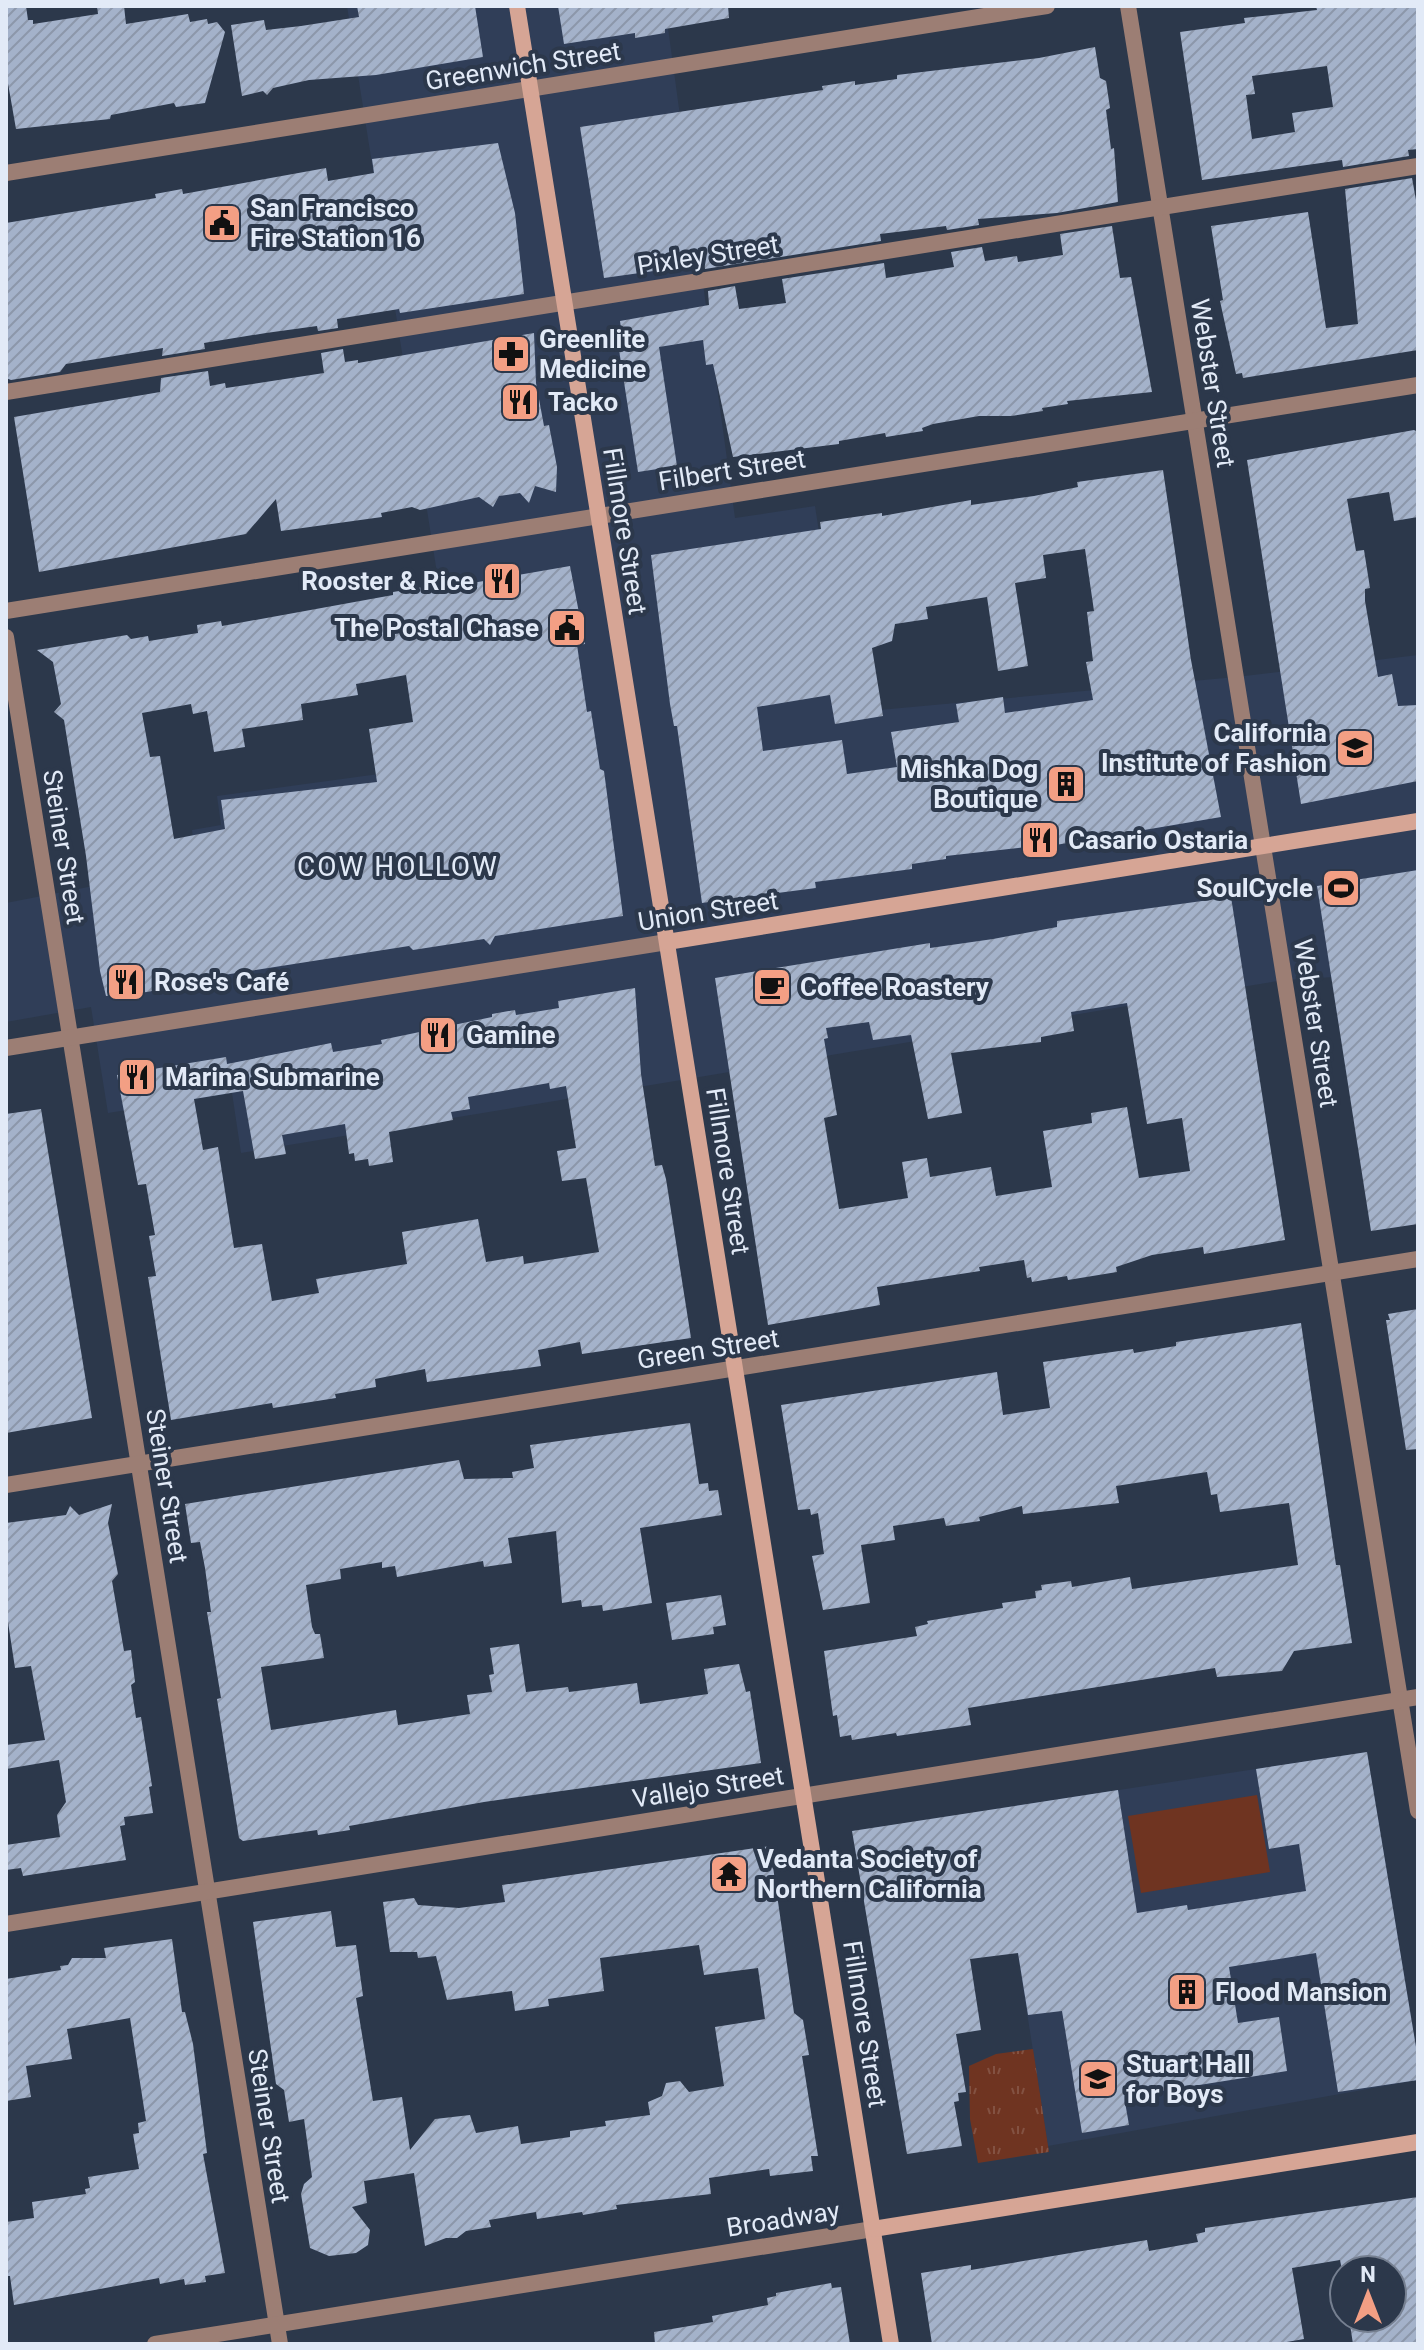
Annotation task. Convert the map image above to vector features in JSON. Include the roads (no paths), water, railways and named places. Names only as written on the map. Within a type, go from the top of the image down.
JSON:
[{"type":"street","name":"Fillmore Street","points":[[517,6],[891,2344]]},
{"type":"street","name":"Greenwich Street","points":[[6,173],[1047,6]]},
{"type":"street","name":"Webster Street","points":[[1128,6],[1418,1811]]},
{"type":"street","name":"Pixley Street","points":[[6,392],[1418,166]]},
{"type":"street","name":"Filbert Street","points":[[6,611],[1418,385]]},
{"type":"street","name":"Steiner Street","points":[[6,637],[280,2344]]},
{"type":"street","name":"Union Street","points":[[6,1048],[1418,821]]},
{"type":"street","name":"Green Street","points":[[6,1485],[1418,1259]]},
{"type":"street","name":"Vallejo Street","points":[[6,1924],[1418,1697]]},
{"type":"street","name":"Broadway","points":[[155,2344],[1418,2142]]},
{"type":"place","name":"San Francisco Fire Station 16","points":[[222,223]]},
{"type":"place","name":"Greenlite Medicine","points":[[511,354]]},
{"type":"place","name":"Tacko","points":[[520,402]]},
{"type":"place","name":"Rooster & Rice","points":[[502,581]]},
{"type":"place","name":"The Postal Chase","points":[[567,628]]},
{"type":"place","name":"California Institute of Fashion","points":[[1355,748]]},
{"type":"place","name":"Mishka Dog Boutique","points":[[1066,784]]},
{"type":"place","name":"Casario Ostaria","points":[[1040,840]]},
{"type":"place","name":"SoulCycle","points":[[1341,888]]},
{"type":"place","name":"Rose's Café","points":[[126,982]]},
{"type":"place","name":"Coffee Roastery","points":[[772,987]]},
{"type":"place","name":"Gamine","points":[[438,1035]]},
{"type":"place","name":"Marina Submarine","points":[[137,1077]]},
{"type":"place","name":"Vedanta Society of Northern California","points":[[729,1874]]},
{"type":"place","name":"Flood Mansion","points":[[1187,1992]]},
{"type":"place","name":"Stuart Hall for Boys","points":[[1098,2079]]},
{"type":"district","name":"COW HOLLOW","points":[[398,866]]}]
